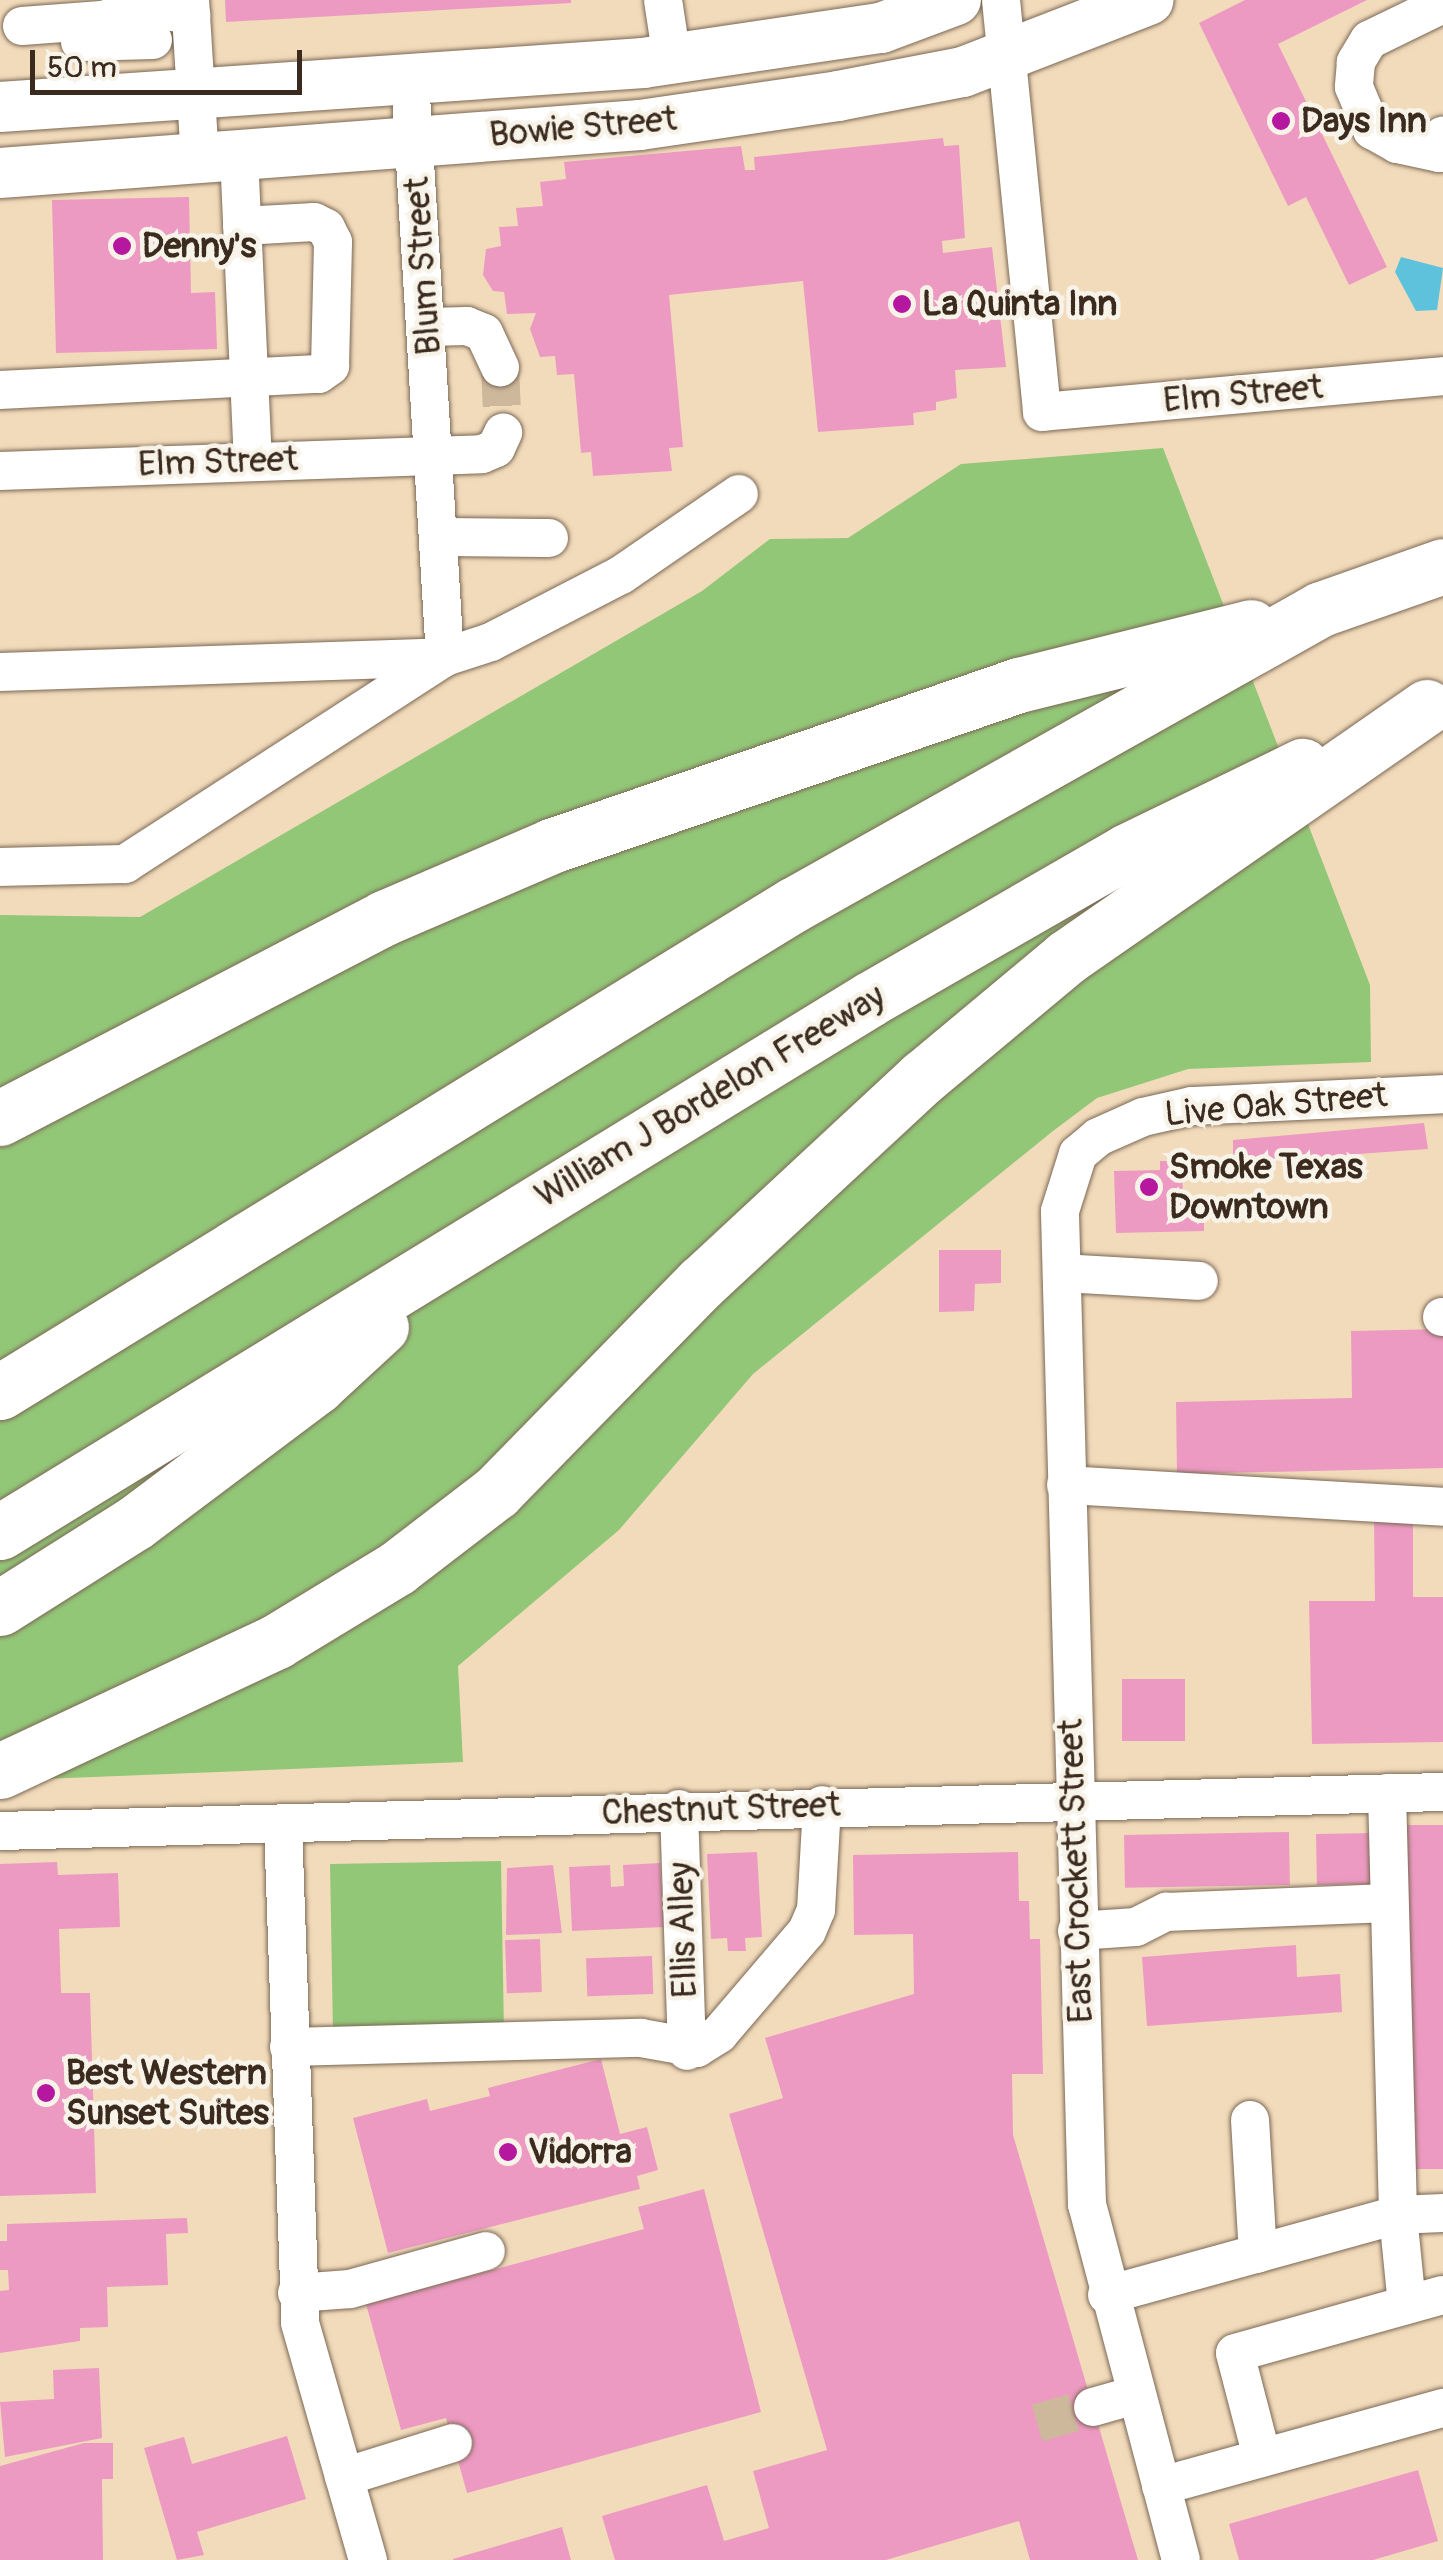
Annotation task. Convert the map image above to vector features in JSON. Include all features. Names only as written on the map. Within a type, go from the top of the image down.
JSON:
[{"type":"highway","points":[[0,1118],[384,918],[552,846],[1019,685],[1322,609],[1443,566]]},
{"type":"highway","points":[[20,1380],[793,906],[1322,609]]},
{"type":"highway","points":[[0,1771],[278,1641],[396,1568],[496,1492],[701,1282],[924,1077],[1068,957],[1243,816],[1435,704]]},
{"type":"highway","name":"William J Bordelon Freeway","points":[[0,1532],[870,999],[1127,851],[1243,816]]},
{"type":"highway","points":[[0,1078],[90,1068]]},
{"type":"highway","points":[[0,1608],[136,1522],[318,1386],[483,1233]]},
{"type":"main road","name":"Bowie Street","points":[[0,107],[672,59],[880,28],[956,0]]},
{"type":"main road","name":"Bowie Street","points":[[0,173],[640,124],[856,92],[1010,57],[1149,0]]},
{"type":"street","points":[[664,0],[672,59]]},
{"type":"street","points":[[1001,0],[1010,57]]},
{"type":"street","points":[[1443,4],[1369,40],[1356,62],[1354,87],[1372,130],[1397,144],[1439,153],[1443,135]]},
{"type":"street","points":[[8,38],[146,8],[191,8],[196,94],[242,226],[253,461]]},
{"type":"street","points":[[8,38],[153,40]]},
{"type":"street","name":"Elm Street","points":[[1010,57],[1042,412],[1443,376]]},
{"type":"street","name":"Blum Street","points":[[410,80],[436,453],[444,656]]},
{"type":"street","points":[[0,390],[319,374],[330,366],[332,242],[314,222],[242,226]]},
{"type":"street","points":[[427,327],[467,326],[484,333],[500,368]]},
{"type":"street","name":"Elm Street","points":[[0,472],[482,454],[496,448],[503,433]]},
{"type":"street","points":[[0,672],[444,656],[491,642],[621,575],[739,494]]},
{"type":"street","points":[[439,538],[549,538]]},
{"type":"street","points":[[0,867],[125,864],[444,656]]},
{"type":"street","name":"Live Oak Street","points":[[1070,1170],[1098,1137],[1192,1106],[1443,1094]]},
{"type":"street","name":"East Crockett Street","points":[[1070,1170],[1060,1211],[1086,2205],[1181,2560]]},
{"type":"street","points":[[1062,1273],[1198,1281]]},
{"type":"street","points":[[1066,1486],[1443,1506]]},
{"type":"street","name":"Chestnut Street","points":[[0,1831],[282,1825],[679,1808],[1073,1804],[1443,1792]]},
{"type":"street","points":[[1262,2457],[1234,2352],[1425,2300],[1398,2215],[1387,1793]]},
{"type":"street","points":[[289,2047],[641,2038],[687,2051],[719,2034],[808,1931],[816,1910],[822,1805]]},
{"type":"street","name":"Ellis Alley","points":[[679,1808],[687,2051]]},
{"type":"street","points":[[282,1825],[297,2292],[368,2560]]},
{"type":"street","points":[[1077,1930],[1136,1927],[1166,1912],[1389,1902]]},
{"type":"street","points":[[1250,2120],[1258,2254]]},
{"type":"street","points":[[1107,2295],[1398,2215],[1443,2213]]},
{"type":"street","points":[[297,2292],[350,2289],[486,2251]]},
{"type":"street","points":[[1093,2407],[1135,2395]]},
{"type":"street","points":[[1161,2486],[1443,2408]]},
{"type":"street","points":[[344,2477],[453,2444]]},
{"type":"green space","points":[[1163,448],[1370,985],[1371,1062],[1188,1069],[1097,1098],[1053,1131],[753,1374],[619,1530],[458,1666],[463,1762],[43,1779],[0,1758],[0,915],[140,917],[702,591],[770,539],[848,538],[961,464]]},
{"type":"green space","points":[[501,1861],[504,2026],[333,2029],[330,1864]]},
{"type":"water","points":[[1401,257],[1443,268],[1437,310],[1416,311],[1395,272]]},
{"type":"building","points":[[225,0],[571,0],[571,3],[226,22]]},
{"type":"building","name":"Days Inn","points":[[1245,0],[1367,0],[1278,44],[1387,267],[1349,285],[1306,197],[1288,206],[1199,23]]},
{"type":"building","name":"La Quinta Inn","points":[[943,138],[944,146],[959,145],[965,238],[942,241],[943,253],[992,247],[1006,367],[955,370],[957,398],[936,402],[936,410],[913,413],[914,425],[818,432],[803,281],[669,295],[683,447],[669,448],[672,471],[593,476],[591,452],[581,453],[574,374],[557,375],[555,356],[540,357],[530,329],[536,313],[507,314],[504,292],[493,291],[483,275],[486,249],[501,246],[499,227],[518,226],[516,208],[543,206],[540,182],[566,179],[564,162],[741,146],[745,170],[755,170],[754,157]]},
{"type":"building","name":"Denny's","points":[[189,197],[191,293],[215,292],[217,349],[56,353],[52,200]]},
{"type":"building","points":[[1424,1123],[1428,1149],[1233,1163],[1233,1140]]},
{"type":"building","name":"Smoke Texas Downtown","points":[[1160,1161],[1182,1161],[1183,1202],[1204,1202],[1204,1231],[1116,1233],[1114,1171],[1160,1170]]},
{"type":"building","points":[[939,1250],[1001,1250],[1001,1283],[975,1284],[974,1311],[939,1312]]},
{"type":"building","points":[[1443,1329],[1443,1468],[1177,1474],[1176,1402],[1352,1398],[1351,1331]]},
{"type":"building","points":[[1374,1518],[1413,1518],[1413,1597],[1443,1597],[1443,1742],[1312,1744],[1309,1601],[1375,1601]]},
{"type":"building","points":[[1122,1679],[1185,1679],[1185,1741],[1122,1741]]},
{"type":"building","points":[[1399,1825],[1443,1825],[1443,2169],[1399,2169]]},
{"type":"building","points":[[1289,1832],[1290,1885],[1125,1888],[1124,1835]]},
{"type":"building","points":[[1372,1833],[1373,1884],[1317,1885],[1316,1834]]},
{"type":"building","points":[[757,1852],[762,1937],[745,1938],[746,1951],[728,1951],[727,1938],[711,1939],[707,1854]]},
{"type":"building","points":[[1018,1852],[1019,1901],[1029,1901],[1030,1939],[1040,1939],[1043,2074],[1012,2074],[1013,2135],[1138,2560],[1030,2560],[1019,2521],[886,2560],[615,2560],[602,2516],[707,2485],[724,2541],[769,2528],[753,2471],[827,2450],[729,2114],[783,2098],[765,2038],[914,1994],[913,1934],[854,1935],[853,1855]]},
{"type":"building","name":"Best Western Sunset Suites","points":[[57,1862],[58,1875],[118,1873],[120,1927],[59,1929],[61,1993],[90,1993],[96,2193],[0,2196],[0,1864]]},
{"type":"building","points":[[660,1863],[664,1927],[572,1931],[569,1867],[610,1865],[611,1887],[624,1886],[623,1865]]},
{"type":"building","points":[[553,1865],[562,1933],[506,1935],[507,1868]]},
{"type":"building","points":[[540,1939],[542,1992],[507,1993],[505,1940]]},
{"type":"building","points":[[1296,1945],[1297,1977],[1340,1974],[1342,2012],[1147,2026],[1142,1957]]},
{"type":"building","points":[[652,1956],[653,1994],[587,1996],[586,1958]]},
{"type":"building","name":"Vidorra","points":[[601,2059],[620,2134],[647,2127],[658,2170],[637,2176],[640,2189],[388,2253],[353,2118],[427,2099],[430,2111],[490,2096],[488,2088]]},
{"type":"building","points":[[704,2189],[761,2412],[467,2493],[446,2418],[401,2430],[366,2304],[644,2229],[638,2207]]},
{"type":"building","points":[[187,2218],[188,2233],[166,2234],[168,2285],[107,2287],[108,2327],[80,2328],[80,2341],[0,2353],[0,2291],[9,2290],[8,2270],[0,2270],[0,2241],[7,2241],[7,2224]]},
{"type":"building","points":[[99,2368],[102,2438],[5,2457],[0,2402],[54,2399],[53,2370]]},
{"type":"building","points":[[287,2436],[306,2499],[197,2532],[204,2555],[177,2560],[144,2448],[184,2437],[192,2464]]},
{"type":"building","points":[[84,2443],[113,2443],[113,2479],[102,2479],[103,2560],[0,2560],[0,2466]]},
{"type":"building","points":[[1418,2470],[1438,2541],[1373,2560],[1239,2560],[1229,2524]]},
{"type":"building","points":[[562,2527],[571,2560],[453,2560],[453,2559]]},
{"type":"tunnel","points":[[500,368],[503,433]]},
{"type":"tunnel","points":[[1037,2423],[1093,2407]]},
{"type":"place","name":"Days Inn","points":[[1281,121]]},
{"type":"place","name":"Denny's","points":[[122,246]]},
{"type":"place","name":"La Quinta Inn","points":[[902,304]]},
{"type":"place","name":"Smoke Texas Downtown","points":[[1149,1187]]},
{"type":"place","name":"Best Western Sunset Suites","points":[[46,2093]]},
{"type":"place","name":"Vidorra","points":[[508,2152]]}]
